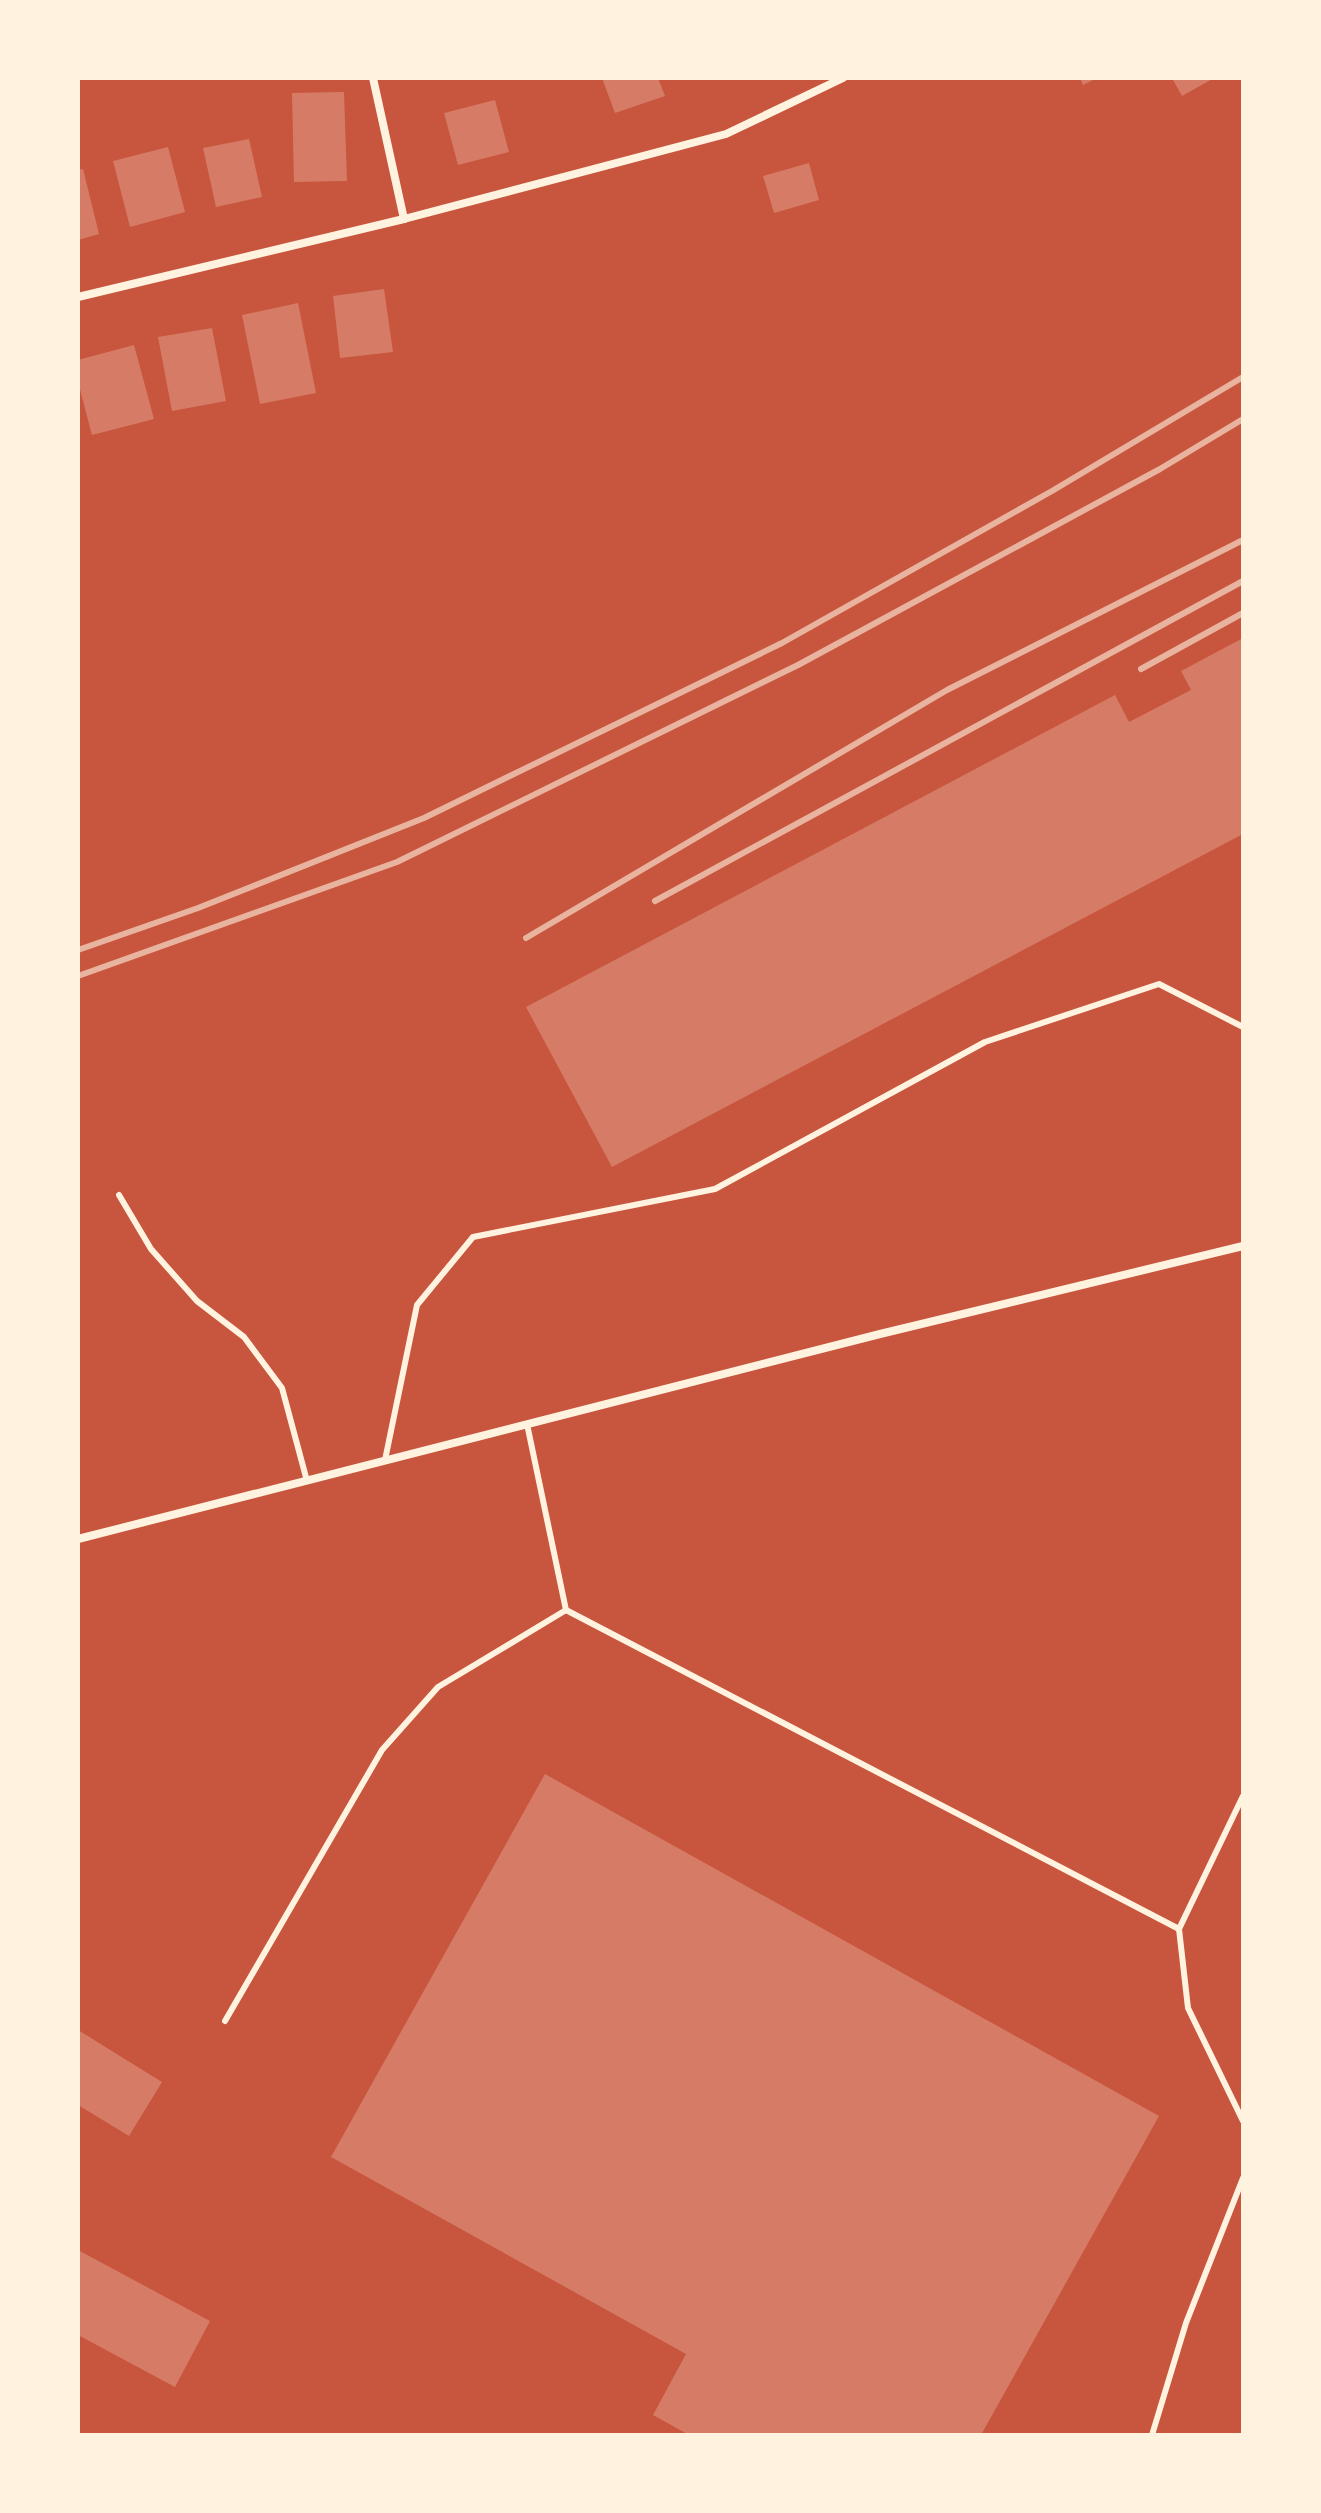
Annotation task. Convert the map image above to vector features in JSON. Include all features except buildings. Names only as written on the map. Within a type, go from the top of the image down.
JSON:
[{"type":"street","points":[[373,78],[404,219]]},
{"type":"street","points":[[78,297],[404,219],[726,134],[843,78]]},
{"type":"street","points":[[78,1539],[880,1334],[1243,1246]]},
{"type":"lane","points":[[385,1460],[417,1305],[473,1237],[715,1189],[985,1042],[1159,984],[1243,1027]]},
{"type":"lane","points":[[119,1195],[151,1249],[197,1301],[244,1337],[282,1388],[307,1481]]},
{"type":"lane","points":[[527,1424],[566,1610]]},
{"type":"lane","points":[[566,1610],[1179,1929]]},
{"type":"lane","points":[[225,2021],[382,1750],[438,1687],[566,1610]]},
{"type":"lane","points":[[1243,1796],[1179,1929],[1188,2008],[1243,2121]]},
{"type":"lane","points":[[1152,2435],[1186,2323],[1243,2178]]},
{"type":"railway","points":[[78,950],[198,908],[424,818],[782,643],[1052,491],[1243,377]]},
{"type":"railway","points":[[78,976],[397,862],[798,665],[1160,469],[1243,419]]},
{"type":"railway","points":[[526,938],[947,690],[1243,540]]},
{"type":"railway","points":[[655,901],[1243,581]]},
{"type":"railway","points":[[1141,669],[1243,613]]}]
